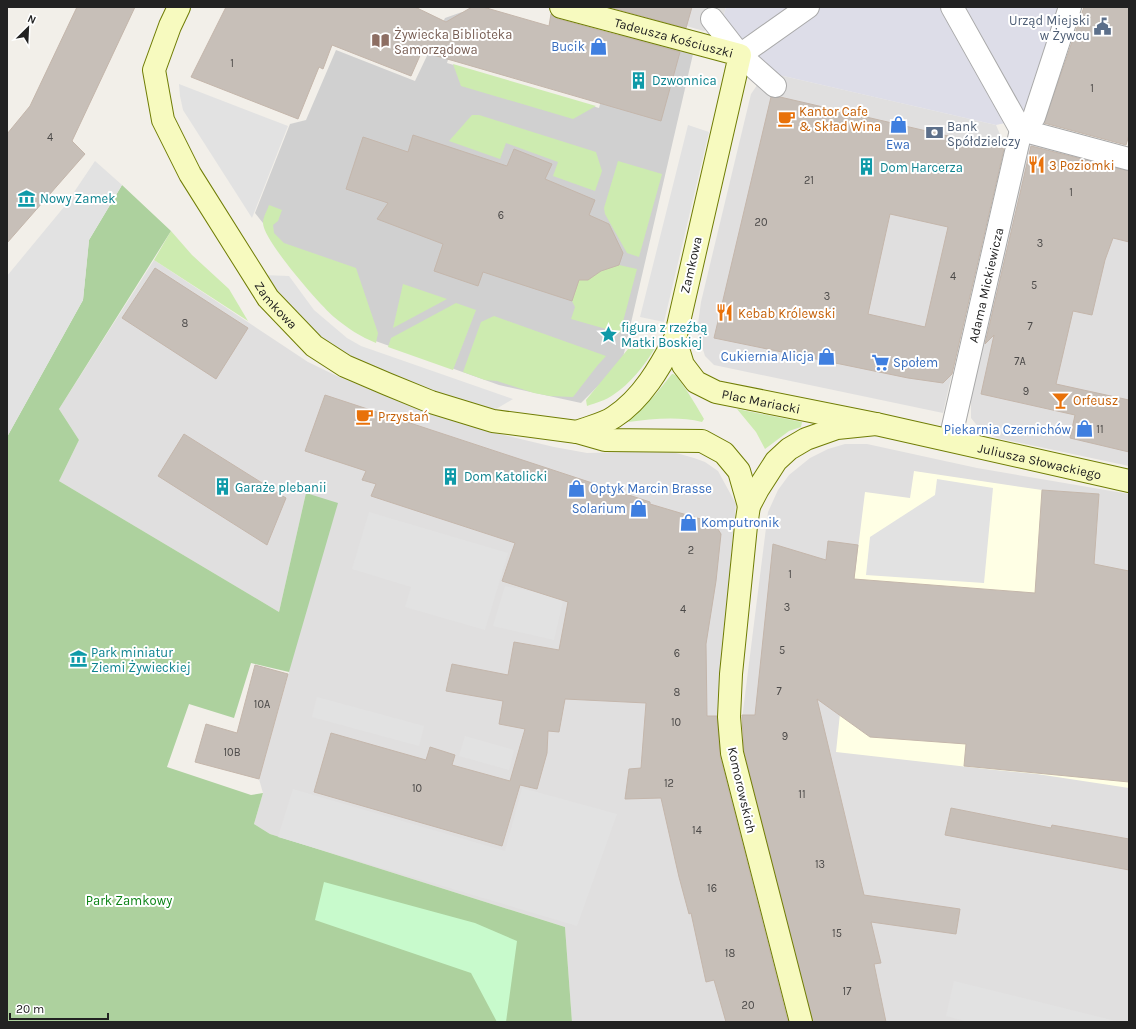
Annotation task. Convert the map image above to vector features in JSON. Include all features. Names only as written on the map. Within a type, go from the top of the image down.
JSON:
[{"type":"street","name":"Zamkowa","points":[[179,7],[170,26],[154,70],[163,120],[190,174],[268,298],[314,346],[352,369],[432,402],[494,421],[577,432],[605,440],[702,440],[724,453],[740,472],[749,506]]},
{"type":"street","name":"Tadeusza Kościuszki","points":[[561,7],[740,55]]},
{"type":"street","points":[[740,55],[808,7]]},
{"type":"street","points":[[952,7],[1027,124],[1129,158]]},
{"type":"street","name":"Adama Mickiewicza","points":[[950,440],[1027,124],[1070,7]]},
{"type":"street","points":[[712,19],[740,55],[775,86]]},
{"type":"street","name":"Zamkowa","points":[[577,432],[613,418],[631,404],[662,363],[675,339],[740,55]]},
{"type":"street","name":"Plac Mariacki","points":[[675,339],[683,365],[696,382],[716,392],[950,440]]},
{"type":"street","name":"Plac Mariacki","points":[[749,506],[776,461],[789,449],[806,439],[837,428],[876,424]]},
{"type":"street","name":"Juliusza Słowackiego","points":[[950,440],[1129,481]]},
{"type":"street","name":"Komorowskich","points":[[749,506],[730,674],[729,717],[732,754],[801,1022]]},
{"type":"shaded area","points":[[618,7],[726,7],[722,22],[704,31]]},
{"type":"shaded area","points":[[726,7],[1070,7],[1034,117],[996,125],[766,72],[722,22]]},
{"type":"shaded area","points":[[462,12],[447,63],[599,108],[619,32],[693,54],[622,362],[581,403],[499,385],[367,338],[340,320],[255,213],[290,124],[306,120],[336,50],[415,81],[445,18]]},
{"type":"shaded area","points":[[766,72],[996,125],[1002,139],[1003,149],[943,413],[714,365],[705,356],[697,331],[701,302],[751,94]]},
{"type":"shaded area","points":[[179,84],[288,126],[252,218],[183,110]]},
{"type":"shaded area","points":[[688,125],[709,132],[664,322],[640,317]]},
{"type":"shaded area","points":[[1032,139],[1129,166],[1129,466],[997,438],[980,429],[971,418],[971,394],[1023,148]]},
{"type":"shaded area","points":[[95,161],[122,185],[89,240],[83,300],[7,437],[7,276],[64,207]]},
{"type":"shaded area","points":[[154,260],[308,362],[339,377],[382,394],[491,432],[554,447],[587,453],[669,451],[705,462],[718,471],[736,504],[722,657],[720,703],[789,1022],[572,1022],[565,927],[270,834],[254,824],[263,793],[259,779],[289,672],[306,493],[279,612],[59,481],[79,440],[59,409]]},
{"type":"shaded area","points":[[262,275],[289,276],[314,310],[347,338],[361,346],[513,399],[491,412],[374,373],[315,340]]},
{"type":"shaded area","points":[[845,444],[867,444],[977,468],[1129,494],[1129,1022],[812,1022],[747,764],[742,719],[768,512],[778,490],[789,475],[810,458],[828,449]]},
{"type":"shaded area","points":[[914,471],[1042,490],[1099,494],[1093,572],[1129,571],[1129,788],[1037,774],[836,752],[865,492],[910,498]]},
{"type":"shaded area","points":[[937,479],[993,488],[984,583],[866,575],[870,537],[935,495]]},
{"type":"shaded area","points":[[369,512],[508,553],[485,630],[405,607],[411,587],[352,569]]},
{"type":"shaded area","points":[[540,558],[571,566],[554,640],[493,626],[505,586],[530,591]]},
{"type":"shaded area","points":[[317,697],[424,726],[419,746],[312,717]]},
{"type":"shaded area","points":[[465,736],[514,750],[509,770],[459,756]]},
{"type":"shaded area","points":[[522,788],[617,814],[577,926],[278,837],[293,789],[505,851]]},
{"type":"shaded area","points":[[954,981],[1120,1022],[968,1022],[946,1016]]},
{"type":"green space","points":[[453,64],[596,106],[573,119],[461,86]]},
{"type":"green space","points":[[472,115],[479,115],[596,152],[602,171],[595,191],[553,176],[558,162],[506,143],[500,159],[449,141]]},
{"type":"green space","points":[[618,161],[662,174],[639,257],[627,253],[605,214],[604,208]]},
{"type":"green space","name":"Park Zamkowy","points":[[122,185],[171,231],[59,409],[79,440],[59,481],[279,612],[306,493],[338,503],[289,672],[251,663],[234,718],[189,704],[167,767],[251,795],[263,793],[254,824],[270,834],[565,927],[572,1022],[7,1022],[7,437],[83,300],[89,240]]},
{"type":"green space","points":[[269,205],[282,210],[278,221],[273,225],[274,233],[284,243],[356,268],[378,333],[376,343],[354,332],[334,317],[293,272],[265,231],[263,221]]},
{"type":"green space","points":[[171,231],[192,255],[229,289],[248,321],[154,260]]},
{"type":"green space","points":[[619,265],[637,269],[620,333],[571,319],[575,307],[572,301],[579,280],[586,280],[587,272]]},
{"type":"green space","points":[[403,284],[447,299],[393,328]]},
{"type":"green space","points":[[456,303],[476,310],[453,370],[388,347],[391,338]]},
{"type":"green space","points":[[494,316],[606,356],[573,397],[550,396],[534,393],[497,381],[485,380],[463,372],[481,322]]},
{"type":"green space","points":[[633,343],[655,348],[642,367],[619,391],[601,401],[587,406],[586,400]]},
{"type":"green space","points":[[672,374],[677,377],[695,403],[704,419],[702,422],[684,419],[656,419],[628,422],[631,417],[655,395]]},
{"type":"green space","points":[[737,409],[802,422],[801,427],[789,431],[765,449],[756,432]]},
{"type":"green space","points":[[324,882],[475,923],[517,941],[506,1022],[497,1022],[471,973],[315,920]]},
{"type":"building","points":[[77,7],[135,7],[72,141],[85,154],[7,243],[7,134],[30,106]]},
{"type":"building","points":[[226,7],[415,7],[446,22],[472,7],[483,7],[549,26],[551,14],[558,19],[680,52],[661,121],[422,51],[411,76],[332,45],[323,69],[319,67],[298,119],[191,77]]},
{"type":"building","points":[[609,7],[692,7],[686,28]]},
{"type":"building","points":[[1084,7],[1129,7],[1129,135],[1126,145],[1044,123]]},
{"type":"building","points":[[771,97],[780,97],[1004,149],[952,374],[943,383],[908,378],[714,338]],"holes":[[[890,214],[948,227],[925,327],[868,314]]]},
{"type":"building","points":[[413,135],[507,166],[514,149],[552,164],[545,179],[595,200],[589,215],[609,224],[623,253],[619,265],[601,271],[588,280],[579,280],[572,301],[483,272],[478,286],[434,271],[443,244],[377,219],[388,203],[346,189],[363,137],[408,152]]},
{"type":"building","points":[[1031,146],[1129,171],[1129,242],[1113,238],[1105,260],[1092,315],[1073,311],[1056,384],[1129,400],[1129,452],[1070,438],[1075,415],[981,394],[994,335],[985,344]]},
{"type":"building","points":[[155,268],[248,328],[216,379],[122,318]]},
{"type":"building","points":[[325,395],[650,502],[650,504],[714,523],[721,534],[716,581],[706,644],[707,716],[717,716],[720,756],[788,1022],[726,1022],[714,980],[706,982],[691,913],[689,914],[679,877],[661,798],[625,799],[629,769],[641,768],[646,703],[565,699],[559,732],[548,731],[547,753],[537,789],[520,785],[502,846],[314,792],[331,733],[426,760],[430,747],[455,755],[452,765],[510,781],[525,729],[499,724],[503,701],[446,691],[452,664],[508,675],[514,642],[559,650],[568,602],[502,581],[515,543],[371,496],[376,484],[362,480],[366,471],[305,451]]},
{"type":"building","name":"Garaże plebanii","points":[[184,434],[286,498],[267,545],[158,476]]},
{"type":"building","points":[[1042,490],[1099,494],[1094,564],[1129,571],[1129,782],[964,766],[966,744],[870,737],[817,699],[864,895],[960,909],[956,934],[871,922],[881,963],[874,964],[886,1022],[813,1022],[744,751],[742,715],[755,715],[773,544],[826,560],[828,541],[858,545],[854,579],[1035,593]]},
{"type":"building","points":[[255,665],[288,674],[259,779],[195,762],[206,724],[237,733]]},
{"type":"building","points":[[951,808],[1051,828],[1052,825],[1129,839],[1129,870],[945,835]]},
{"type":"place","name":"Urząd Miejski w Żywcu","points":[[1103,27]]},
{"type":"place","name":"Żywiecka Biblioteka Samorządowa","points":[[381,41]]},
{"type":"place","name":"Bucik","points":[[598,46]]},
{"type":"place","name":"Dzwonnica","points":[[639,80]]},
{"type":"place","name":"Kantor Cafe & Skład Wina","points":[[786,118]]},
{"type":"place","name":"Ewa","points":[[898,125]]},
{"type":"place","name":"Bank Spółdzielczy","points":[[934,133]]},
{"type":"place","name":"3 Poziomki","points":[[1036,165]]},
{"type":"place","name":"Dom Harcerza","points":[[867,167]]},
{"type":"place","name":"Nowy Zamek","points":[[27,198]]},
{"type":"place","name":"Kebab Królewski","points":[[725,313]]},
{"type":"place","name":"figura z rzeźbą Matki Boskiej","points":[[608,334]]},
{"type":"place","name":"Cukiernia Alicja","points":[[827,356]]},
{"type":"place","name":"Społem","points":[[880,362]]},
{"type":"place","name":"Orfeusz","points":[[1060,400]]},
{"type":"place","name":"Przystań","points":[[365,416]]},
{"type":"place","name":"Piekarnia Czernichów","points":[[1084,429]]},
{"type":"place","name":"Dom Katolicki","points":[[451,476]]},
{"type":"place","name":"Garaże plebanii","points":[[222,487]]},
{"type":"place","name":"Optyk Marcin Brasse","points":[[577,488]]},
{"type":"place","name":"Solarium","points":[[639,508]]},
{"type":"place","name":"Komputronik","points":[[688,522]]},
{"type":"place","name":"Park miniatur Ziemi Żywieckiej","points":[[78,659]]}]
